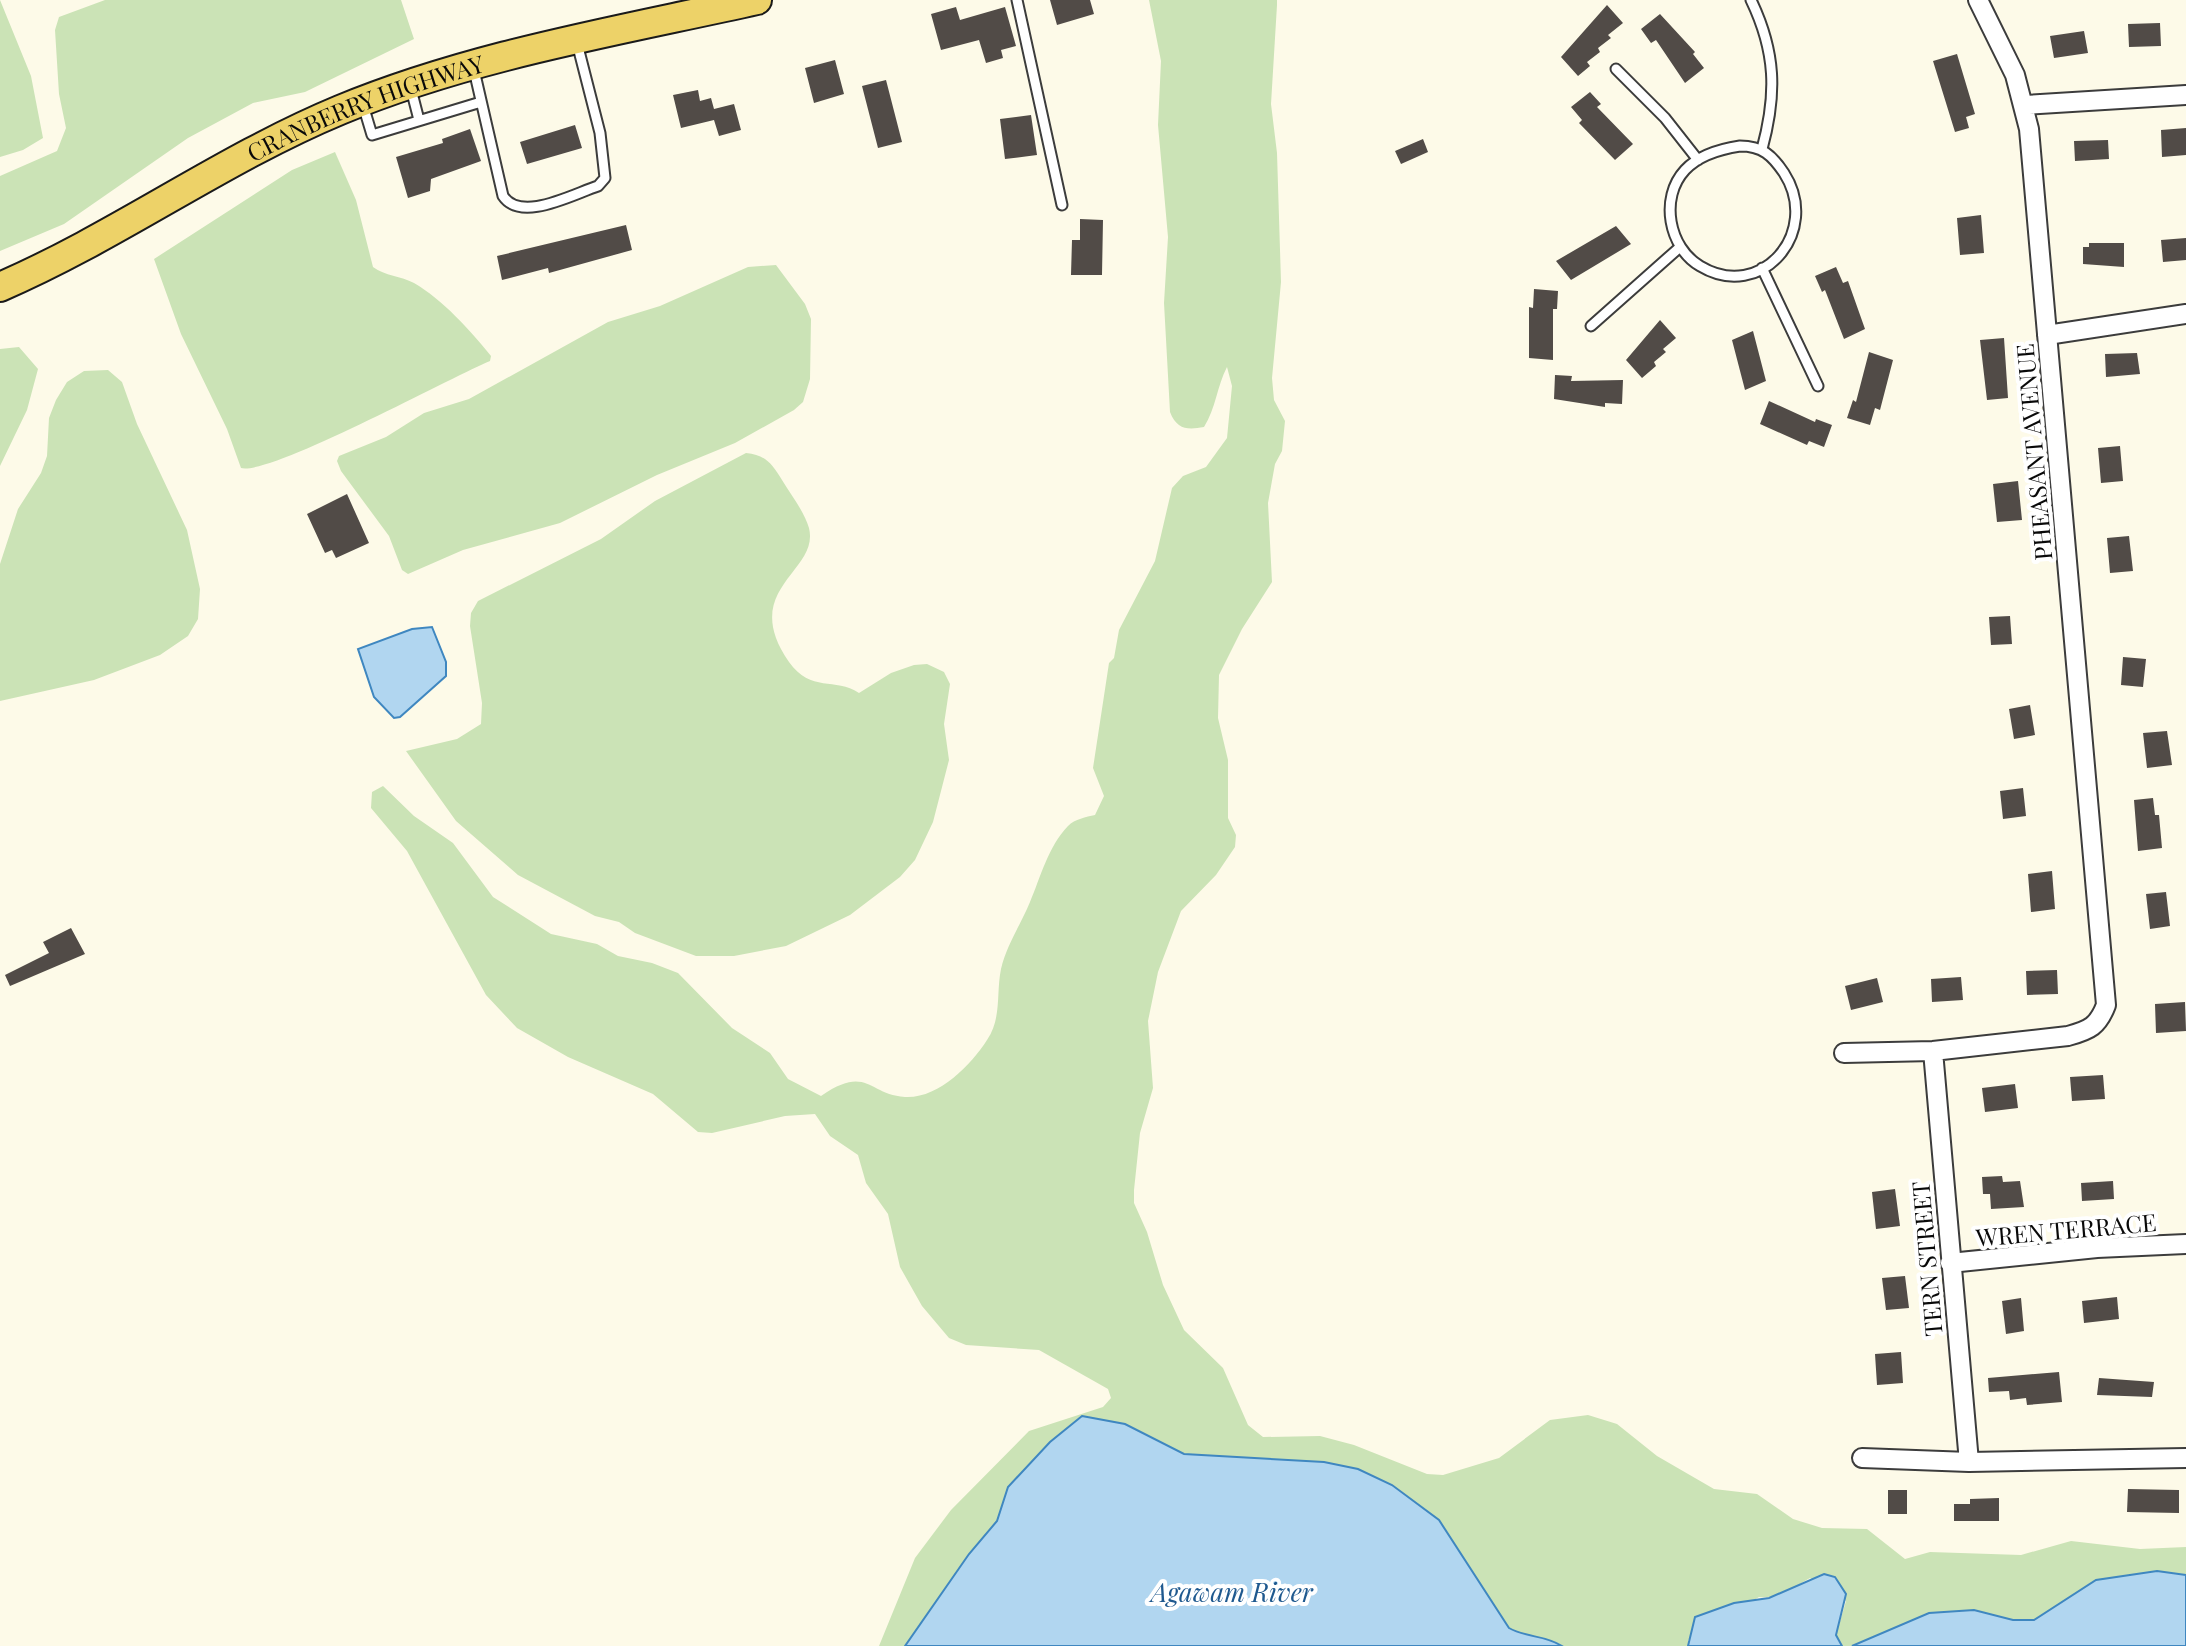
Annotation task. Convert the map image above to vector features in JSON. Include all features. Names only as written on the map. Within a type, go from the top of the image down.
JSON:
[{"type":"main road","name":"CRANBERRY HIGHWAY","points":[[0,287],[110,235],[276,140],[362,102],[410,85],[576,40],[757,0]]},
{"type":"street","name":"PHEASANT AVENUE","points":[[1844,1053],[1933,1051],[2068,1036],[2090,1030],[2099,1023],[2106,1005],[2025,105],[2015,75],[1978,0]]},
{"type":"street","points":[[2025,105],[2186,95]]},
{"type":"street","points":[[2047,335],[2186,314]]},
{"type":"street","name":"TERN STREET","points":[[1933,1051],[1969,1462]]},
{"type":"street","name":"WREN TERRACE","points":[[1950,1263],[2097,1248],[2186,1244]]},
{"type":"street","points":[[1862,1458],[1969,1462],[2186,1458]]},
{"type":"lane","points":[[1017,0],[1062,205]]},
{"type":"lane","points":[[1751,0],[1765,28],[1774,73],[1772,114],[1762,149]]},
{"type":"lane","points":[[473,67],[508,203],[526,209],[598,186],[605,178],[606,166],[576,40]]},
{"type":"lane","points":[[1616,69],[1665,118],[1698,160]]},
{"type":"lane","points":[[410,85],[419,120]]},
{"type":"lane","points":[[362,102],[372,135],[481,102]]},
{"type":"lane","points":[[1732,148],[1762,149],[1791,184],[1798,210],[1789,243],[1775,261],[1762,268],[1737,275],[1719,274],[1697,264],[1680,247],[1671,225],[1672,196],[1679,178],[1698,160],[1732,148]]},
{"type":"lane","points":[[1591,326],[1680,247]]},
{"type":"lane","points":[[1762,268],[1818,386]]},
{"type":"green space","points":[[0,0],[31,76],[43,138],[23,150],[0,157]]},
{"type":"green space","points":[[105,0],[401,0],[414,39],[305,92],[253,103],[188,138],[64,224],[0,251],[0,176],[57,151],[66,128],[59,94],[55,30],[59,17]]},
{"type":"green space","points":[[1149,0],[1277,0],[1271,104],[1277,153],[1281,282],[1272,378],[1274,400],[1285,421],[1282,451],[1275,464],[1268,503],[1272,582],[1242,629],[1219,675],[1218,718],[1228,760],[1228,818],[1236,835],[1235,847],[1216,875],[1181,911],[1158,972],[1148,1021],[1153,1088],[1140,1133],[1134,1190],[1134,1203],[1147,1232],[1163,1285],[1184,1330],[1223,1368],[1248,1425],[1263,1437],[1320,1436],[1354,1445],[1427,1474],[1443,1475],[1499,1458],[1550,1420],[1588,1415],[1617,1424],[1657,1456],[1714,1489],[1757,1494],[1793,1519],[1822,1528],[1867,1529],[1905,1559],[1930,1552],[2021,1555],[2071,1541],[2140,1549],[2186,1547],[2186,1575],[2157,1571],[2096,1580],[2034,1620],[2013,1620],[1974,1610],[1929,1613],[1852,1646],[1842,1646],[1836,1635],[1846,1601],[1810,1578],[1780,1594],[1759,1597],[1688,1640],[1688,1646],[1562,1646],[1509,1628],[1439,1520],[1392,1485],[1358,1469],[1324,1462],[1184,1454],[1125,1424],[1076,1425],[1050,1442],[1009,1487],[998,1521],[969,1554],[905,1646],[879,1646],[915,1558],[951,1510],[1029,1431],[1103,1407],[1111,1398],[1108,1389],[1039,1350],[966,1345],[949,1338],[922,1306],[900,1267],[888,1214],[866,1183],[858,1155],[830,1136],[815,1114],[785,1116],[712,1133],[698,1132],[653,1094],[568,1057],[517,1028],[486,995],[407,851],[371,808],[372,792],[383,786],[414,816],[453,843],[493,897],[551,934],[597,944],[618,956],[652,963],[678,973],[732,1028],[770,1053],[788,1079],[821,1096],[849,1082],[858,1082],[893,1095],[917,1096],[941,1086],[963,1070],[992,1032],[1004,960],[1050,852],[1071,824],[1095,815],[1104,796],[1093,768],[1109,663],[1114,658],[1119,630],[1155,561],[1172,488],[1183,476],[1206,467],[1227,438],[1232,386],[1227,367],[1204,427],[1184,427],[1176,422],[1170,412],[1164,303],[1168,237],[1158,125],[1161,61]]},
{"type":"green space","points":[[335,152],[356,200],[373,267],[414,283],[435,298],[474,336],[491,356],[490,361],[322,442],[287,457],[241,468],[227,429],[181,334],[154,259],[292,170]]},
{"type":"green space","points":[[776,265],[805,304],[811,319],[810,379],[803,402],[794,410],[735,443],[657,475],[560,523],[463,550],[408,574],[402,570],[389,536],[341,471],[337,461],[339,456],[386,437],[424,413],[469,399],[608,322],[660,306],[748,267]]},
{"type":"green space","points":[[19,347],[38,369],[27,410],[0,466],[0,349]]},
{"type":"green space","points":[[108,370],[122,382],[137,424],[187,530],[200,589],[198,619],[188,636],[160,655],[94,680],[0,701],[0,564],[18,509],[41,473],[47,456],[49,418],[56,400],[67,382],[84,371]]},
{"type":"green space","points":[[746,453],[764,458],[771,465],[801,509],[809,528],[809,543],[776,599],[772,616],[776,637],[789,662],[806,678],[859,693],[891,673],[914,665],[927,664],[944,672],[950,684],[944,724],[949,760],[933,822],[915,860],[900,877],[850,915],[786,946],[734,956],[696,956],[635,933],[619,922],[595,916],[518,875],[456,821],[406,751],[457,739],[481,724],[482,703],[470,626],[471,613],[478,601],[601,539],[655,501]]},
{"type":"water","points":[[432,627],[446,662],[446,676],[400,717],[394,718],[374,697],[358,649],[412,629]]},
{"type":"water","name":"Agawam River","points":[[1082,1416],[1125,1424],[1184,1454],[1324,1462],[1358,1469],[1392,1485],[1439,1520],[1509,1628],[1562,1646],[905,1646],[969,1554],[997,1521],[1008,1487],[1050,1442]]},
{"type":"water","points":[[2157,1571],[2186,1575],[2186,1646],[1852,1646],[1929,1613],[1974,1610],[2013,1620],[2034,1620],[2096,1580]]},
{"type":"water","points":[[1824,1574],[1835,1577],[1846,1594],[1836,1635],[1842,1646],[1688,1646],[1695,1617],[1734,1603],[1769,1598]]},
{"type":"building","points":[[1050,0],[1090,0],[1094,14],[1057,25]]},
{"type":"building","points":[[1607,5],[1623,23],[1608,35],[1611,38],[1598,48],[1600,52],[1587,62],[1590,66],[1578,76],[1561,57]]},
{"type":"building","points":[[956,7],[960,20],[1005,7],[1016,46],[1001,50],[1003,58],[986,63],[979,40],[941,50],[931,14]]},
{"type":"building","points":[[1660,14],[1695,52],[1693,54],[1704,68],[1685,83],[1656,40],[1651,43],[1641,29]]},
{"type":"building","points":[[2160,23],[2161,46],[2129,47],[2128,24]]},
{"type":"building","points":[[2084,31],[2088,53],[2054,58],[2050,36]]},
{"type":"building","points":[[1957,54],[1975,114],[1966,117],[1969,128],[1955,132],[1933,61]]},
{"type":"building","points":[[835,60],[844,94],[814,103],[805,68]]},
{"type":"building","points":[[886,80],[902,142],[878,148],[862,86]]},
{"type":"building","points":[[698,90],[700,101],[711,98],[714,109],[734,104],[741,130],[719,136],[714,120],[681,128],[673,95]]},
{"type":"building","points":[[1590,92],[1601,104],[1597,107],[1633,144],[1615,160],[1579,123],[1582,120],[1571,107]]},
{"type":"building","points":[[1031,115],[1037,155],[1005,159],[1000,119]]},
{"type":"building","points":[[575,125],[582,148],[527,164],[520,142]]},
{"type":"building","points":[[2186,128],[2186,155],[2162,157],[2161,130]]},
{"type":"building","points":[[470,129],[481,161],[431,179],[430,191],[408,198],[396,157],[443,143],[442,139]]},
{"type":"building","points":[[1423,139],[1428,152],[1401,164],[1395,151]]},
{"type":"building","points":[[2108,140],[2109,159],[2075,161],[2074,141]]},
{"type":"building","points":[[1981,215],[1984,253],[1960,255],[1957,218]]},
{"type":"building","points":[[1080,219],[1103,220],[1102,275],[1071,275],[1072,240],[1080,240]]},
{"type":"building","points":[[626,225],[632,250],[549,273],[548,268],[502,280],[497,256]]},
{"type":"building","points":[[1616,226],[1631,244],[1571,280],[1556,261]]},
{"type":"building","points":[[2186,238],[2186,260],[2163,262],[2161,240]]},
{"type":"building","points":[[2089,243],[2124,243],[2124,267],[2083,264],[2083,247],[2089,247]]},
{"type":"building","points":[[1836,267],[1843,283],[1848,281],[1865,329],[1844,339],[1825,290],[1822,292],[1815,276]]},
{"type":"building","points":[[1534,289],[1558,291],[1557,309],[1553,309],[1553,360],[1529,358],[1529,307],[1533,308]]},
{"type":"building","points":[[1660,320],[1676,338],[1663,349],[1666,352],[1654,362],[1656,366],[1642,378],[1626,360]]},
{"type":"building","points":[[1753,331],[1766,381],[1745,390],[1732,340]]},
{"type":"building","points":[[2004,338],[2008,398],[1987,400],[1980,340]]},
{"type":"building","points":[[1869,352],[1893,360],[1880,410],[1875,408],[1870,425],[1847,418],[1853,400],[1856,402]]},
{"type":"building","points":[[2137,353],[2140,374],[2106,377],[2105,354]]},
{"type":"building","points":[[1555,375],[1572,376],[1571,381],[1623,380],[1622,404],[1605,403],[1605,407],[1554,399]]},
{"type":"building","points":[[1769,401],[1815,422],[1816,419],[1832,425],[1824,447],[1809,441],[1807,445],[1760,424]]},
{"type":"building","points":[[2120,446],[2123,481],[2101,483],[2098,448]]},
{"type":"building","points":[[2018,481],[2022,520],[1997,522],[1993,484]]},
{"type":"building","points":[[347,494],[369,543],[336,558],[332,550],[325,553],[307,514]]},
{"type":"building","points":[[2129,536],[2133,571],[2110,573],[2107,538]]},
{"type":"building","points":[[2010,616],[2012,644],[1991,645],[1989,617]]},
{"type":"building","points":[[2123,657],[2146,659],[2143,687],[2121,685]]},
{"type":"building","points":[[2030,705],[2035,735],[2014,739],[2009,709]]},
{"type":"building","points":[[2167,731],[2172,765],[2147,768],[2143,733]]},
{"type":"building","points":[[2023,788],[2026,816],[2003,819],[2000,791]]},
{"type":"building","points":[[2153,798],[2155,815],[2159,815],[2162,848],[2138,851],[2134,800]]},
{"type":"building","points":[[2052,871],[2055,909],[2031,912],[2028,874]]},
{"type":"building","points":[[2166,892],[2170,926],[2150,929],[2146,894]]},
{"type":"building","points":[[71,928],[85,954],[10,986],[5,975],[49,953],[43,942]]},
{"type":"building","points":[[2057,970],[2058,994],[2027,995],[2026,971]]},
{"type":"building","points":[[1961,977],[1963,1000],[1932,1002],[1931,979]]},
{"type":"building","points":[[1877,978],[1883,1002],[1851,1010],[1845,986]]},
{"type":"building","points":[[2185,1002],[2186,1031],[2156,1033],[2155,1004]]},
{"type":"building","points":[[2103,1075],[2105,1099],[2072,1101],[2070,1077]]},
{"type":"building","points":[[2015,1084],[2018,1108],[1985,1112],[1982,1088]]},
{"type":"building","points":[[2002,1176],[2003,1182],[2020,1181],[2024,1207],[1991,1209],[1990,1194],[1983,1194],[1982,1177]]},
{"type":"building","points":[[2113,1181],[2114,1199],[2082,1201],[2081,1183]]},
{"type":"building","points":[[1895,1189],[1900,1226],[1876,1229],[1872,1192]]},
{"type":"building","points":[[1905,1276],[1909,1308],[1886,1310],[1882,1278]]},
{"type":"building","points":[[2117,1297],[2119,1319],[2084,1323],[2082,1301]]},
{"type":"building","points":[[2021,1298],[2024,1331],[2006,1334],[2002,1301]]},
{"type":"building","points":[[1901,1352],[1903,1383],[1877,1385],[1875,1354]]},
{"type":"building","points":[[2059,1372],[2062,1402],[2027,1405],[2026,1398],[2010,1400],[2009,1391],[1989,1392],[1988,1378]]},
{"type":"building","points":[[2099,1378],[2154,1382],[2152,1397],[2097,1395]]},
{"type":"building","points":[[2128,1489],[2179,1490],[2179,1513],[2127,1512]]},
{"type":"building","points":[[1888,1490],[1907,1490],[1907,1514],[1888,1514]]},
{"type":"building","points":[[1999,1498],[1999,1521],[1954,1521],[1954,1504],[1970,1504],[1970,1499]]}]
